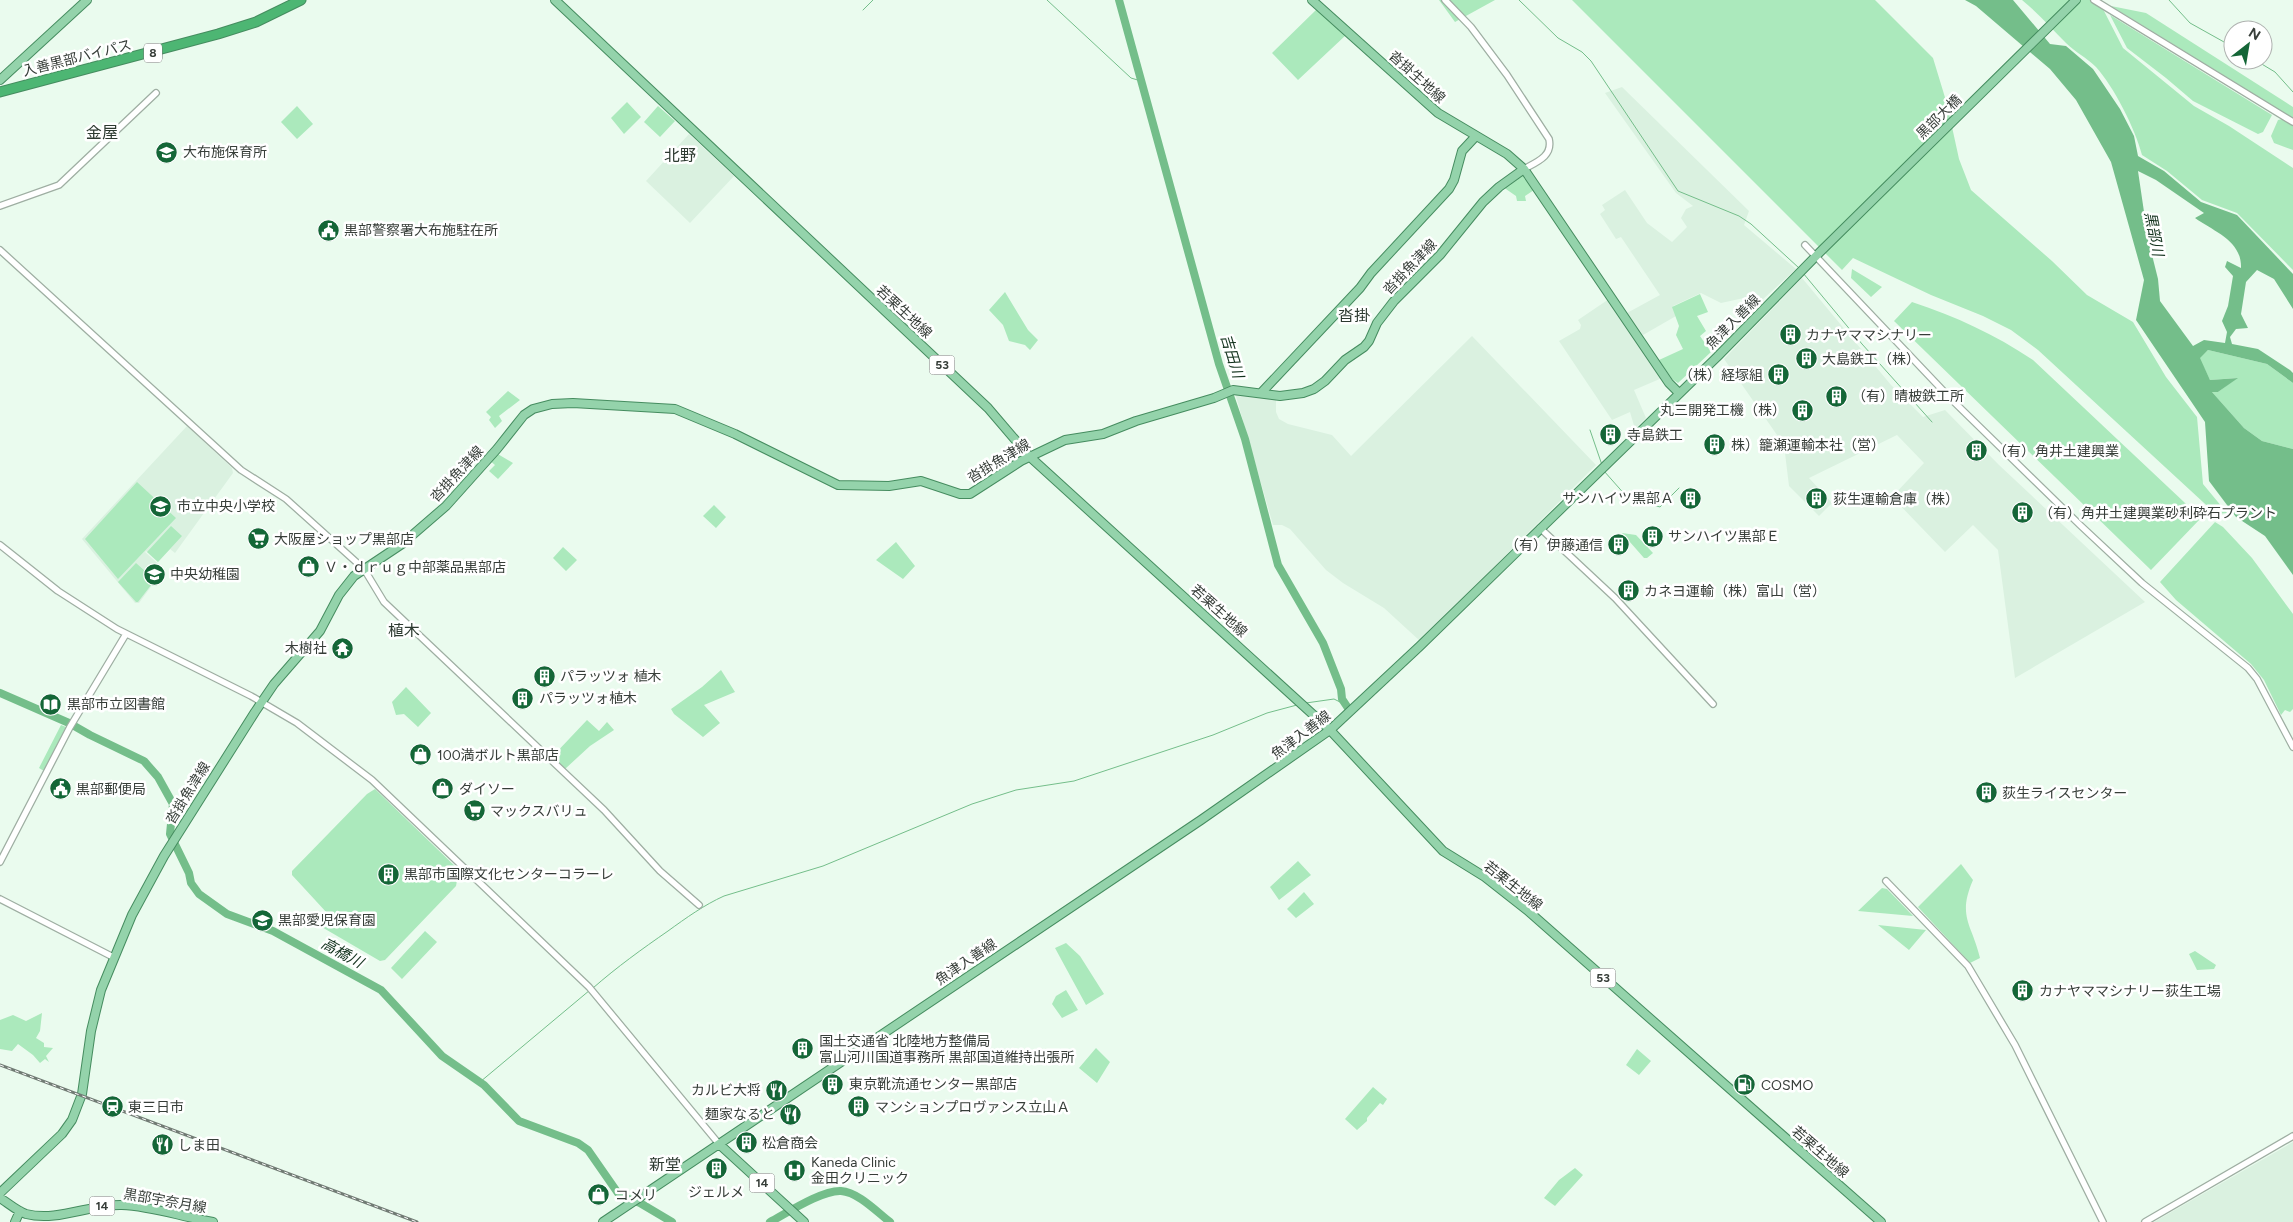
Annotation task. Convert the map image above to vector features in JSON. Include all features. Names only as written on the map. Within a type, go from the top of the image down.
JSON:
[{"type":"highway","name":"入善黒部バイパス","points":[[0,92],[218,34],[256,22],[301,0]]},
{"type":"main road","points":[[0,80],[86,0]]},
{"type":"main road","name":"若栗生地線","points":[[555,0],[648,90],[988,408],[1029,456],[1330,730],[1443,851],[1485,877],[1526,910],[1882,1222]]},
{"type":"main road","name":"沓掛生地線","points":[[1312,0],[1438,112],[1515,160],[1524,169]]},
{"type":"main road","name":"黒部大橋","points":[[1818,254],[2076,0]]},
{"type":"main road","name":"沓掛魚津線","points":[[1261,393],[1360,288],[1371,272],[1449,189],[1454,180],[1462,151],[1476,136]]},
{"type":"main road","points":[[1524,169],[1669,383],[1679,393]]},
{"type":"main road","name":"沓掛魚津線","points":[[0,1193],[62,1134],[72,1120],[82,1094],[91,1031],[101,990],[113,957],[139,899],[164,856],[262,702],[289,666],[320,631],[341,592],[354,576],[402,544],[446,506],[497,449],[524,415],[533,409],[552,404],[582,403],[675,409],[735,434],[824,479],[848,486],[889,486],[921,481],[960,494],[970,494],[1029,456],[1065,440],[1103,434],[1230,392],[1280,396],[1303,393],[1325,381],[1345,360],[1364,347],[1377,323],[1394,301],[1440,255],[1483,202],[1499,187],[1524,169]]},
{"type":"main road","name":"魚津入善線","points":[[719,1144],[1201,820],[1330,730],[1413,653],[1818,254]]},
{"type":"main road","points":[[603,1222],[719,1144]]},
{"type":"main road","name":"14","points":[[719,1144],[804,1222]]},
{"type":"main road","name":"黒部宇奈月線","points":[[0,1198],[20,1211],[37,1216],[57,1216],[92,1208],[122,1205],[146,1207],[212,1222]]},
{"type":"main road","points":[[15,1222],[20,1211]]},
{"type":"street","points":[[1445,0],[1476,34],[1518,91],[1549,139],[1551,145],[1545,156],[1524,169]]},
{"type":"street","points":[[2094,0],[2293,122]]},
{"type":"street","points":[[0,206],[59,185],[156,93]]},
{"type":"street","points":[[1804,245],[1818,254],[1951,399],[2142,584],[2248,668],[2257,679],[2293,747]]},
{"type":"street","points":[[0,250],[241,470],[286,499],[364,569],[384,602],[604,810],[660,871],[699,906]]},
{"type":"street","points":[[1540,528],[1615,598],[1713,704]]},
{"type":"street","points":[[0,545],[58,591],[126,634],[262,702],[297,722],[372,780],[589,987],[719,1144]]},
{"type":"street","points":[[0,862],[70,727],[126,634]]},
{"type":"street","points":[[1886,882],[1968,966],[2016,1045],[2103,1222]]},
{"type":"street","points":[[0,898],[113,957]]},
{"type":"street","points":[[2145,1222],[2293,1136]]},
{"type":"shaded area","points":[[1439,0],[1495,0],[1455,22]]},
{"type":"shaded area","points":[[1572,0],[1875,0],[1933,58],[1947,104],[1959,159],[1971,190],[2052,261],[2087,295],[2133,322],[2166,377],[2197,417],[2203,484],[2227,513],[2216,514],[2038,350],[2011,330],[1853,258],[1842,270]]},
{"type":"shaded area","points":[[1965,0],[2013,0],[2050,44],[2066,46],[2093,69],[2120,109],[2134,136],[2138,156],[2164,171],[2201,202],[2237,215],[2293,274],[2293,309],[2274,279],[2257,270],[2246,282],[2241,314],[2248,328],[2236,329],[2230,337],[2232,344],[2258,349],[2290,370],[2293,373],[2293,383],[2267,364],[2208,350],[2200,358],[2210,380],[2238,378],[2218,392],[2212,392],[2244,428],[2262,441],[2293,449],[2293,575],[2265,536],[2236,517],[2209,481],[2205,422],[2136,320],[2144,280],[2111,162],[2076,100],[2050,69],[1976,6]],"holes":[[[2138,171],[2156,180],[2204,213],[2195,218],[2226,238],[2237,251],[2241,268],[2227,261],[2225,267],[2233,276],[2228,306],[2222,321],[2227,332],[2225,343],[2204,340],[2193,346],[2160,301],[2158,279],[2148,239]]]},
{"type":"shaded area","points":[[2022,0],[2095,0],[2104,11],[2123,48],[2194,106],[2229,126],[2293,168],[2293,270],[2237,213],[2202,200],[2167,171],[2142,155],[2123,108],[2103,75]]},
{"type":"shaded area","points":[[2111,6],[2146,13],[2223,62],[2223,70],[2235,70],[2293,107],[2293,118]]},
{"type":"shaded area","points":[[1317,9],[1346,35],[1298,80],[1272,53]]},
{"type":"shaded area","points":[[2110,15],[2272,115],[2263,132],[2258,134],[2193,101],[2127,48]]},
{"type":"shaded area","points":[[1622,87],[1749,211],[1744,225],[1796,269],[1761,301],[1744,298],[1721,303],[1701,293],[1673,306],[1676,316],[1643,335],[1627,313],[1660,295],[1621,237],[1616,239],[1600,214],[1605,210],[1602,205],[1625,190],[1647,223],[1672,242],[1687,227],[1681,218],[1686,209],[1693,206],[1676,193],[1605,93]]},
{"type":"shaded area","points":[[627,102],[641,117],[624,134],[611,118]]},
{"type":"shaded area","points":[[297,106],[313,124],[297,139],[281,122]]},
{"type":"shaded area","points":[[658,106],[675,121],[660,137],[644,122]]},
{"type":"shaded area","points":[[2282,119],[2293,126],[2293,150],[2274,143],[2271,136],[2278,120]]},
{"type":"shaded area","points":[[689,134],[734,176],[690,223],[646,181]]},
{"type":"shaded area","points":[[1522,173],[1534,190],[1525,196],[1526,201],[1517,201],[1516,196],[1503,187]]},
{"type":"shaded area","points":[[1852,269],[1882,287],[1871,297],[1851,278]]},
{"type":"shaded area","points":[[1802,278],[1891,385],[1923,417],[1945,410],[1999,465],[2145,602],[2015,678],[1998,550],[1973,525],[1945,552],[1892,497],[1924,463],[1897,435],[1809,478],[1832,503],[1819,516],[1789,486],[1784,445],[1724,359]]},
{"type":"shaded area","points":[[1005,292],[1028,330],[1038,340],[1030,350],[1025,345],[1009,341],[1003,325],[989,310]]},
{"type":"shaded area","points":[[1700,294],[1708,312],[1697,316],[1706,331],[1700,336],[1711,352],[1678,383],[1672,379],[1659,360],[1683,349],[1676,335],[1679,326],[1672,307]]},
{"type":"shaded area","points":[[1609,299],[1662,378],[1634,390],[1646,418],[1635,429],[1630,412],[1612,420],[1559,341],[1580,329],[1581,325],[1578,320]]},
{"type":"shaded area","points":[[1912,302],[1975,327],[2033,360],[2201,518],[2151,570],[1894,321]]},
{"type":"shaded area","points":[[1472,336],[1596,465],[1420,641],[1384,608],[1343,583],[1326,570],[1290,529],[1282,525],[1273,525],[1235,393],[1276,400],[1276,412],[1279,419],[1288,424],[1332,435],[1351,456]]},
{"type":"shaded area","points":[[2208,350],[2267,364],[2293,383],[2293,449],[2262,441],[2244,428],[2211,391],[2218,392],[2237,378],[2210,380],[2199,358]]},
{"type":"shaded area","points":[[508,391],[520,400],[499,416],[502,421],[495,428],[489,420],[491,417],[486,412]]},
{"type":"shaded area","name":"市立中央小学校","points":[[187,426],[232,468],[233,473],[175,553],[170,549],[158,562],[146,551],[138,558],[145,552],[164,569],[139,603],[135,603],[82,539]]},
{"type":"shaded area","points":[[496,453],[513,463],[498,479],[489,471],[495,465],[489,460]]},
{"type":"shaded area","points":[[137,482],[176,518],[118,579],[85,539]]},
{"type":"shaded area","points":[[714,505],[726,517],[716,528],[703,516]]},
{"type":"shaded area","points":[[2215,522],[2223,527],[2252,558],[2293,614],[2293,709],[2290,712],[2285,710],[2281,715],[2264,680],[2251,664],[2176,600],[2160,582]]},
{"type":"shaded area","points":[[171,526],[182,536],[158,562],[147,552]]},
{"type":"shaded area","points":[[1622,533],[1636,535],[1653,553],[1644,558]]},
{"type":"shaded area","points":[[896,542],[915,566],[903,579],[876,560]]},
{"type":"shaded area","points":[[563,547],[577,560],[566,571],[553,558]]},
{"type":"shaded area","points":[[136,563],[155,580],[138,602],[118,582]]},
{"type":"shaded area","points":[[721,670],[735,692],[704,705],[720,723],[703,737],[674,714],[671,709],[702,687]]},
{"type":"shaded area","points":[[406,687],[431,713],[418,727],[404,714],[396,715],[392,702]]},
{"type":"shaded area","points":[[587,720],[599,731],[607,722],[614,730],[590,746],[565,769],[552,757]]},
{"type":"shaded area","points":[[61,725],[66,727],[44,771],[39,768]]},
{"type":"shaded area","points":[[375,789],[459,870],[456,886],[385,960],[380,961],[320,926],[327,913],[292,875],[292,871],[367,794]]},
{"type":"shaded area","points":[[1298,861],[1311,875],[1279,900],[1270,887]]},
{"type":"shaded area","points":[[1961,864],[1973,880],[1968,893],[1966,912],[1980,958],[1970,963],[1918,907]]},
{"type":"shaded area","points":[[1882,888],[1887,889],[1913,916],[1858,911]]},
{"type":"shaded area","points":[[1304,892],[1314,904],[1296,918],[1287,909]]},
{"type":"shaded area","points":[[1878,925],[1926,930],[1909,950]]},
{"type":"shaded area","points":[[425,931],[437,942],[402,979],[391,968]]},
{"type":"shaded area","points":[[1066,943],[1080,956],[1104,994],[1086,1005],[1055,948]]},
{"type":"shaded area","points":[[2195,951],[2216,965],[2214,969],[2197,970],[2189,954]]},
{"type":"shaded area","points":[[1066,990],[1078,1010],[1062,1018],[1052,1004],[1056,996]]},
{"type":"shaded area","points":[[42,1013],[40,1031],[36,1038],[44,1043],[44,1047],[53,1048],[46,1056],[49,1062],[45,1059],[40,1063],[18,1044],[12,1051],[0,1049],[0,1020],[13,1015],[26,1021]]},
{"type":"shaded area","points":[[1096,1048],[1110,1062],[1097,1083],[1079,1068]]},
{"type":"shaded area","points":[[1637,1049],[1651,1061],[1639,1075],[1626,1065]]},
{"type":"shaded area","points":[[1373,1087],[1387,1099],[1383,1105],[1380,1103],[1367,1118],[1367,1121],[1357,1130],[1345,1119]]},
{"type":"shaded area","points":[[2293,1142],[2293,1222],[2154,1222]]},
{"type":"shaded area","points":[[1575,1168],[1583,1175],[1555,1206],[1544,1198],[1559,1180]]},
{"type":"waterway","points":[[863,10],[873,0]]},
{"type":"waterway","points":[[1047,0],[1131,78],[1141,81]]},
{"type":"waterway","name":"吉田川","points":[[1119,0],[1219,364],[1245,439],[1278,565],[1323,643],[1341,689],[1342,699],[1348,708]]},
{"type":"waterway","points":[[1519,0],[1558,38],[1582,52],[1591,61],[1678,191],[1739,216],[1751,224],[1799,268]]},
{"type":"waterway","points":[[2169,0],[2190,23],[2223,41]]},
{"type":"waterway","points":[[2272,70],[2293,92]]},
{"type":"waterway","points":[[1803,273],[1862,344],[1932,422]]},
{"type":"waterway","points":[[1590,430],[1602,465]]},
{"type":"waterway","points":[[1604,471],[1627,497],[1660,507],[1679,488]]},
{"type":"waterway","name":"高橋川","points":[[0,693],[69,723],[144,761],[158,777],[173,804],[170,834],[189,873],[191,883],[199,894],[227,914],[273,931],[381,990],[442,1056],[484,1085],[519,1121],[578,1143],[588,1150],[620,1196],[640,1203],[672,1222]]},
{"type":"waterway","points":[[1306,703],[1334,699],[1346,705]]},
{"type":"waterway","points":[[593,988],[630,958],[682,921],[724,896],[823,866],[972,804],[1016,790],[1074,781],[1213,735],[1267,713],[1297,705]]},
{"type":"waterway","points":[[480,1082],[590,990]]},
{"type":"waterway","name":"高橋川","points":[[770,1222],[824,1194],[841,1191],[861,1199],[890,1222]]},
{"type":"railway","points":[[0,1065],[417,1222]]},
{"type":"place","name":"大布施保育所","points":[[167,152]]},
{"type":"place","name":"黒部警察署大布施駐在所","points":[[328,230]]},
{"type":"place","name":"カナヤママシナリー","points":[[1790,335]]},
{"type":"place","name":"大島鉄工（株）","points":[[1806,359]]},
{"type":"place","name":"（株）経塚組","points":[[1779,375]]},
{"type":"place","name":"（有）晴柀鉄工所","points":[[1836,396]]},
{"type":"place","name":"丸三開発工機（株）","points":[[1802,410]]},
{"type":"place","name":"寺島鉄工","points":[[1611,435]]},
{"type":"place","name":"株）籠瀬運輸本社（営）","points":[[1715,445]]},
{"type":"place","name":"（有）角井土建興業","points":[[1977,451]]},
{"type":"place","name":"サンハイツ黒部Ａ","points":[[1690,498]]},
{"type":"place","name":"荻生運輸倉庫（株）","points":[[1817,499]]},
{"type":"place","name":"市立中央小学校","points":[[161,506]]},
{"type":"place","name":"（有）角井土建興業砂利砕石プラント","points":[[2023,513]]},
{"type":"place","name":"サンハイツ黒部Ｅ","points":[[1652,536]]},
{"type":"place","name":"大阪屋ショップ黒部店","points":[[258,539]]},
{"type":"place","name":"（有）伊藤通信","points":[[1619,545]]},
{"type":"place","name":"Ｖ・ｄｒｕｇ中部薬品黒部店","points":[[308,567]]},
{"type":"place","name":"中央幼稚園","points":[[154,574]]},
{"type":"place","name":"カネヨ運輸（株）富山（営）","points":[[1628,591]]},
{"type":"place","name":"木樹社","points":[[343,648]]},
{"type":"place","name":"パラッツォ 植木","points":[[544,676]]},
{"type":"place","name":"パラッツォ植木","points":[[523,698]]},
{"type":"place","name":"黒部市立図書館","points":[[51,704]]},
{"type":"place","name":"100満ボルト黒部店","points":[[421,755]]},
{"type":"place","name":"黒部郵便局","points":[[60,789]]},
{"type":"place","name":"ダイソー","points":[[443,789]]},
{"type":"place","name":"荻生ライスセンター","points":[[1986,793]]},
{"type":"place","name":"マックスバリュ","points":[[474,811]]},
{"type":"place","name":"黒部市国際文化センターコラーレ","points":[[388,874]]},
{"type":"place","name":"黒部愛児保育園","points":[[262,920]]},
{"type":"place","name":"カナヤママシナリー荻生工場","points":[[2023,991]]},
{"type":"place","name":"国土交通省 北陸地方整備局 富山河川国道事務所 黒部国道維持出張所","points":[[803,1049]]},
{"type":"place","name":"東京靴流通センター黒部店","points":[[833,1084]]},
{"type":"place","name":"COSMO","points":[[1745,1085]]},
{"type":"place","name":"カルビ大将","points":[[777,1090]]},
{"type":"place","name":"東三日市","points":[[112,1107]]},
{"type":"place","name":"マンションプロヴァンス立山Ａ","points":[[859,1107]]},
{"type":"place","name":"麺家なると","points":[[791,1114]]},
{"type":"place","name":"松倉商会","points":[[746,1143]]},
{"type":"place","name":"しま田","points":[[162,1145]]},
{"type":"place","name":"ジェルメ","points":[[716,1169]]},
{"type":"place","name":"Kaneda Clinic 金田クリニック","points":[[795,1170]]},
{"type":"place","name":"コメリ","points":[[599,1195]]},
{"type":"district","name":"金屋","points":[[102,132]]},
{"type":"district","name":"北野","points":[[680,155]]},
{"type":"district","name":"沓掛","points":[[1354,315]]},
{"type":"district","name":"植木","points":[[404,630]]},
{"type":"district","name":"新堂","points":[[665,1164]]},
{"type":"water label","name":"黒部川","points":[[2154,234]]}]
